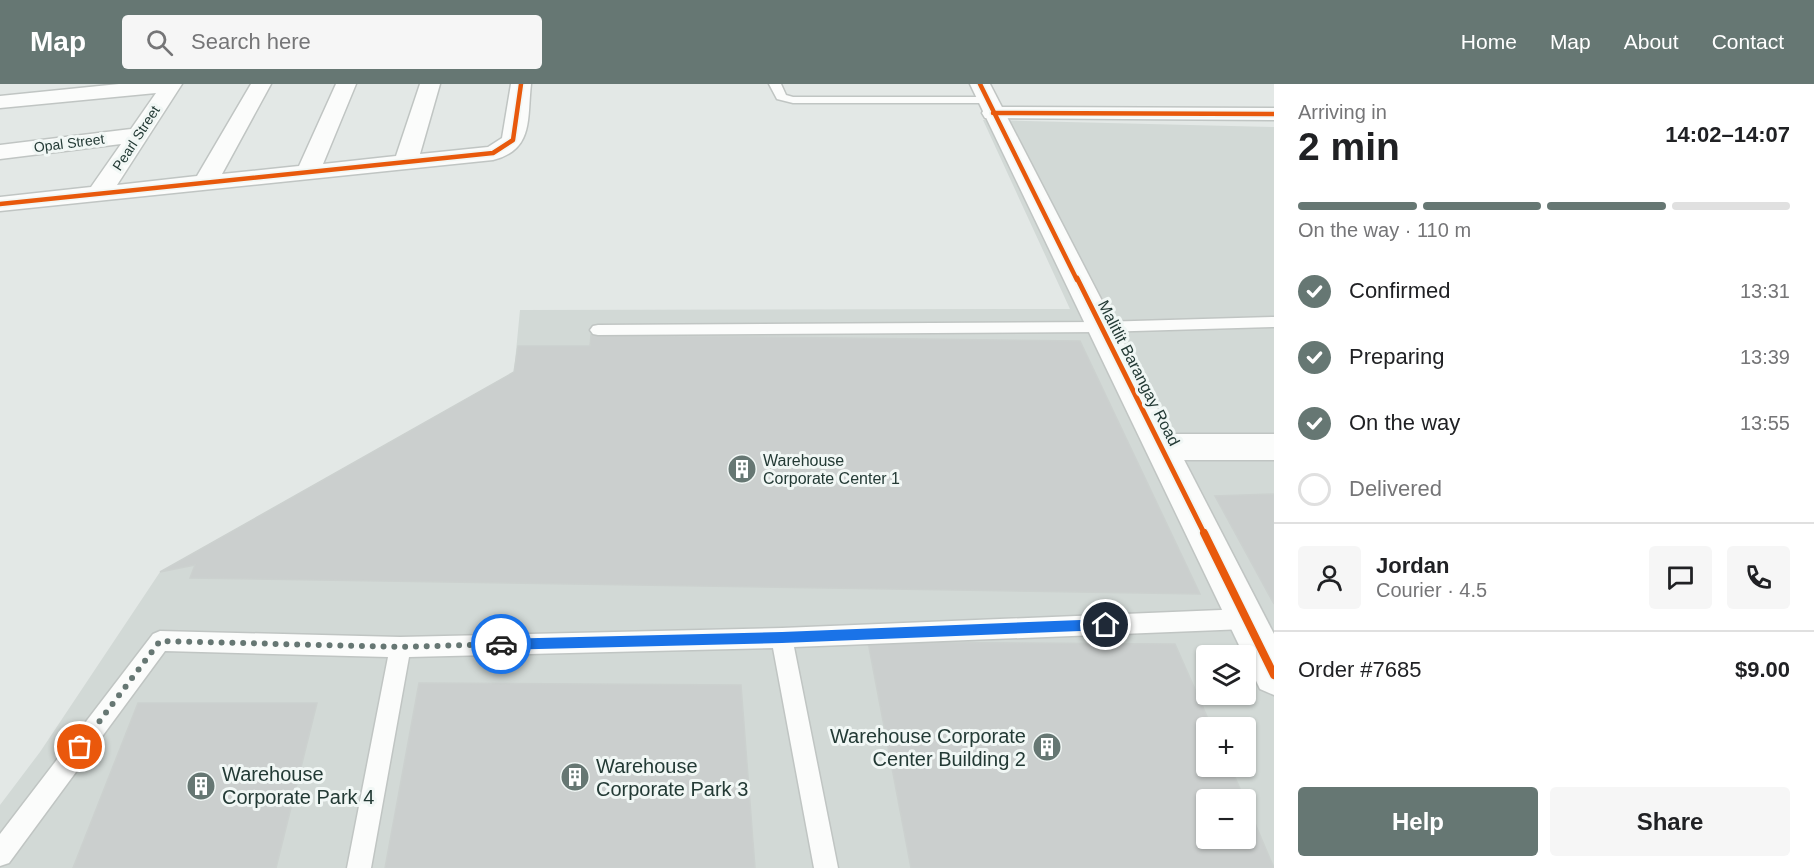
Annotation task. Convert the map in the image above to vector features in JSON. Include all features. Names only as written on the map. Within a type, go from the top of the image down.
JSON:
[{"type":"street","points":[[206,181],[261,84]]},
{"type":"street","points":[[309,170],[346,84]]},
{"type":"street","points":[[406,161],[430,84]]},
{"type":"street","points":[[0,204],[309,170],[483,155],[501,150],[513,140],[521,84]]},
{"type":"street","points":[[0,102],[81,89],[171,85]]},
{"type":"street","name":"Pearl Street","points":[[100,192],[171,85]]},
{"type":"street","points":[[987,99],[1274,114]]},
{"type":"street","name":"Malitlit Barangay Road","points":[[987,99],[1274,675]]},
{"type":"street","name":"Opal Street","points":[[0,152],[138,135]]},
{"type":"street","points":[[1162,447],[1274,447]]},
{"type":"lane","points":[[776,84],[781,97],[793,100],[987,99]]},
{"type":"lane","points":[[598,330],[1100,327],[1274,322]]},
{"type":"lane","points":[[0,854],[160,641],[400,647],[782,638],[1245,619]]},
{"type":"lane","points":[[782,638],[826,868]]},
{"type":"lane","points":[[359,868],[400,647]]},
{"type":"shaded area","points":[[983,120],[1274,127],[1274,868],[0,868],[0,805],[40,752],[160,572],[514,372],[520,310],[1070,309]]},
{"type":"building","name":"Warehouse Corporate Center 1","points":[[591,335],[1080,341],[1200,594],[190,578],[195,565],[160,572],[514,372],[518,346],[590,346]]},
{"type":"building","points":[[1274,494],[1274,604],[1215,496]]},
{"type":"building","name":"Warehouse Corporate Center Building 2","points":[[868,642],[1175,644],[1196,692],[1196,705],[1202,705],[1207,717],[1196,717],[1196,777],[1235,777],[1240,789],[1196,789],[1196,849],[1256,849],[1256,826],[1274,868],[911,868]]},
{"type":"building","name":"Warehouse Corporate Park 3","points":[[419,683],[741,685],[755,868],[385,868]]},
{"type":"building","name":"Warehouse Corporate Park 4","points":[[138,703],[317,703],[276,868],[73,868]]},
{"type":"cycle path","points":[[0,204],[493,153],[513,140],[521,84]]},
{"type":"cycle path","points":[[980,84],[1274,675]]},
{"type":"cycle path","points":[[993,113],[1274,114]]},
{"type":"way so far","points":[[80,747],[160,641],[400,647],[501,644]]},
{"type":"place","name":"Warehouse Corporate Center 1","points":[[742,469]]},
{"type":"place","name":"Warehouse Corporate Center Building 2","points":[[1047,747]]},
{"type":"place","name":"Warehouse Corporate Park 3","points":[[575,777]]},
{"type":"place","name":"Warehouse Corporate Park 4","points":[[201,786]]},
{"type":"route","points":[[501,644],[782,638],[1106,625]]}]
